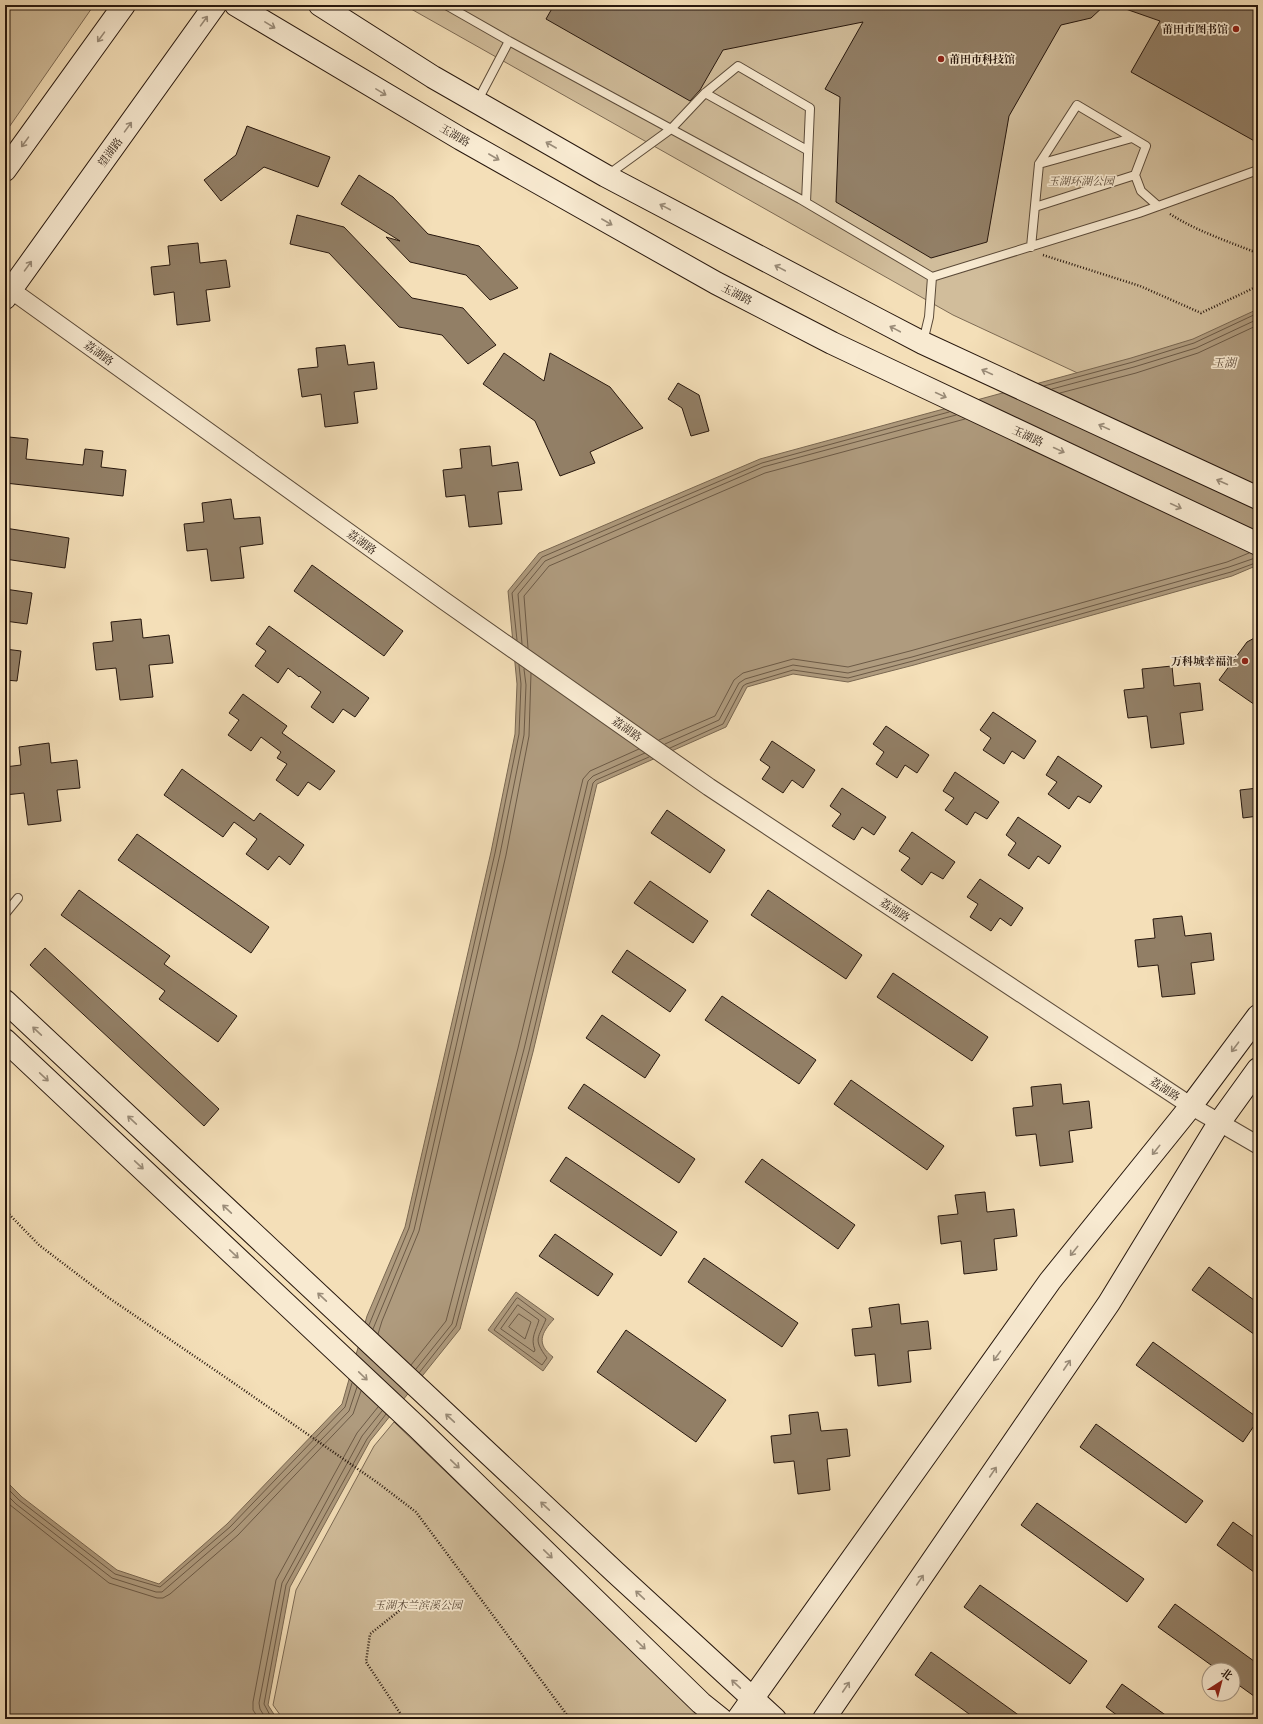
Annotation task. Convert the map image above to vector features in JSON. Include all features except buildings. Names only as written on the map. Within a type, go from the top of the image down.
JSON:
[{"type":"main road","points":[[5,170],[124,5]]},
{"type":"main road","name":"望湖路","points":[[8,294],[216,5]]},
{"type":"main road","name":"玉湖路","points":[[236,5],[455,135],[716,283],[832,343],[1258,544]]},
{"type":"main road","points":[[320,5],[433,78],[606,176],[923,343],[1258,498]]},
{"type":"main road","points":[[5,1001],[430,1399],[775,1719]]},
{"type":"main road","points":[[738,1719],[1050,1281],[1191,1106],[1258,1016]]},
{"type":"main road","points":[[5,1040],[417,1426],[701,1703],[720,1719]]},
{"type":"main road","points":[[824,1719],[1109,1303],[1219,1123],[1258,1069]]},
{"type":"street","name":"荔湖路","points":[[8,294],[709,787],[1191,1106],[1258,1145]]},
{"type":"lane","points":[[446,5],[509,41],[806,202],[932,277],[1158,206],[1258,170]]},
{"type":"lane","points":[[477,102],[509,41]]},
{"type":"lane","points":[[606,176],[671,129],[706,93],[738,66],[810,108],[807,150],[806,202]]},
{"type":"lane","points":[[706,93],[807,150]]},
{"type":"lane","points":[[1027,248],[1035,206],[1039,164],[1077,105],[1146,146],[1135,175],[1141,191],[1158,206]]},
{"type":"lane","points":[[1039,164],[1132,138]]},
{"type":"lane","points":[[1035,206],[1135,175]]},
{"type":"lane","points":[[923,343],[929,317],[932,277]]},
{"type":"lane","points":[[5,914],[18,898]]},
{"type":"path","points":[[1158,206],[1181,221],[1214,237],[1252,251],[1258,249]]},
{"type":"path","points":[[1027,248],[1140,286],[1201,313],[1258,286]]},
{"type":"path","points":[[5,1210],[39,1245],[106,1296],[302,1430],[378,1483],[416,1512],[552,1697],[570,1719]]},
{"type":"path","points":[[404,1607],[370,1634],[366,1662],[404,1719]]},
{"type":"green space","points":[[5,5],[94,5],[5,133]]},
{"type":"green space","name":"玉湖环湖公园","points":[[404,5],[1258,5],[1258,457],[953,315]]},
{"type":"green space","name":"玉湖木兰滨溪公园","points":[[394,1422],[691,1708],[705,1719],[283,1719],[273,1705],[296,1590],[374,1446]]},
{"type":"water","name":"玉湖","points":[[1258,309],[1258,565],[1232,576],[848,682],[793,674],[747,687],[726,727],[597,784],[533,1052],[460,1329],[370,1441],[290,1587],[268,1705],[277,1719],[5,1719],[5,1480],[22,1497],[117,1570],[159,1584],[227,1524],[342,1404],[367,1316],[405,1227],[491,852],[515,734],[517,684],[508,591],[539,553],[760,459],[1131,358],[1193,339]]},
{"type":"water","points":[[516,1292],[554,1319],[546,1329],[542,1338],[544,1348],[553,1357],[543,1371],[488,1330]]},
{"type":"place","name":"莆田市图书馆","points":[[1236,29]]},
{"type":"place","name":"莆田市科技馆","points":[[941,59]]},
{"type":"place","name":"万科城幸福汇","points":[[1245,661]]}]
